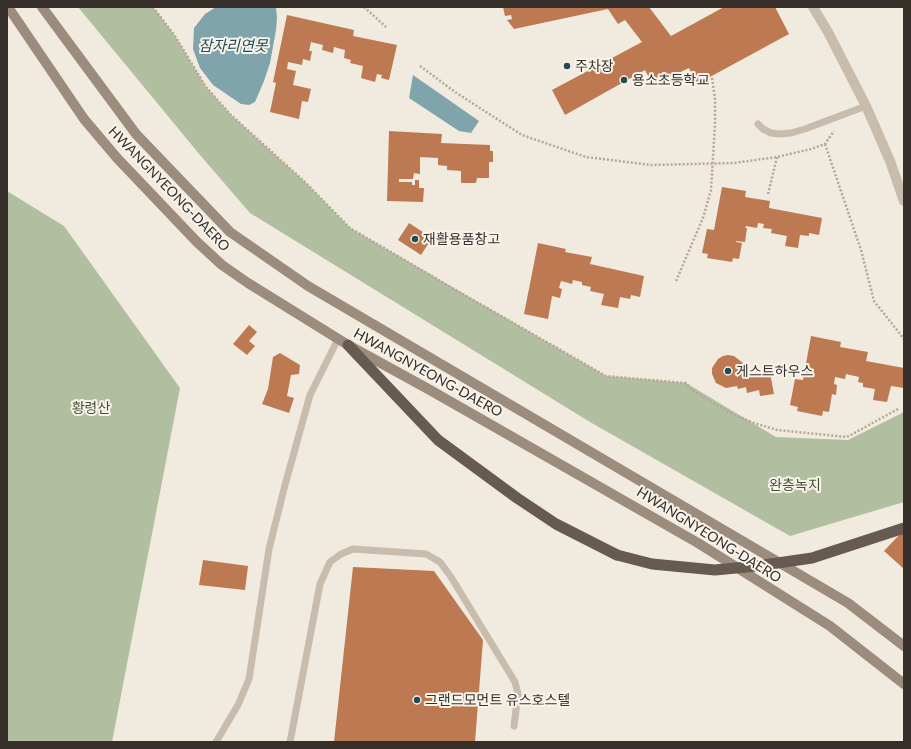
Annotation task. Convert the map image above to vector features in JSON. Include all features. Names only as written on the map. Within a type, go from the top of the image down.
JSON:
[{"type":"highway","points":[[348,345],[438,440],[523,502],[556,524],[617,555],[652,564],[715,570],[812,558],[904,528]]},
{"type":"main road","name":"HWANGNYEONG-DAERO","points":[[8,7],[84,119],[116,158],[197,242],[222,265],[248,283],[348,345],[698,542],[830,626],[904,684]]},
{"type":"main road","name":"HWANGNYEONG-DAERO","points":[[42,7],[136,134],[230,232],[308,286],[848,602],[904,646]]},
{"type":"street","points":[[812,7],[828,32],[866,106],[887,155],[904,201]]},
{"type":"lane","points":[[758,124],[763,129],[771,133],[791,133],[866,106]]},
{"type":"lane","points":[[216,742],[238,705],[249,679],[268,549],[310,394],[338,339]]},
{"type":"lane","points":[[290,742],[320,584],[330,562],[341,554],[353,549],[426,554],[440,562],[451,577],[515,682],[518,694],[514,726]]},
{"type":"path","points":[[153,7],[175,36],[206,87],[232,115],[305,182],[350,228],[454,290],[606,376],[686,383],[692,390],[730,413],[754,423],[777,430],[847,437],[898,409]]},
{"type":"path","points":[[364,7],[386,27]]},
{"type":"path","points":[[420,66],[455,92],[522,135],[586,157],[653,166],[734,163],[777,157],[811,149],[825,144],[846,113]]},
{"type":"path","points":[[676,281],[703,218],[711,190],[714,164],[715,99],[712,78]]},
{"type":"path","points":[[825,144],[861,250],[874,301],[904,339]]},
{"type":"path","points":[[768,194],[777,157]]},
{"type":"green space","name":"완층녹지","points":[[78,7],[153,7],[175,36],[206,87],[231,115],[305,182],[350,228],[606,376],[686,383],[776,437],[848,440],[904,412],[904,502],[790,536],[590,422],[250,213],[200,155]]},
{"type":"green space","name":"황령산","points":[[7,191],[64,226],[180,388],[112,742],[7,742]]},
{"type":"water","name":"잠자리연못","points":[[216,7],[276,7],[276,30],[270,63],[255,102],[249,105],[241,104],[213,85],[200,68],[193,49],[194,28],[205,14]]},
{"type":"water","points":[[413,75],[479,121],[471,133],[459,131],[409,98]]},
{"type":"building","points":[[503,7],[649,7],[671,36],[724,7],[775,7],[789,34],[697,84],[689,68],[653,85],[645,70],[565,115],[552,90],[642,42],[625,20],[618,24],[608,9],[514,29],[507,20],[512,19],[511,15],[505,16]]},
{"type":"building","points":[[287,15],[354,30],[353,36],[397,45],[389,80],[381,78],[382,75],[377,74],[375,82],[361,78],[363,66],[350,63],[351,60],[344,58],[345,50],[334,47],[333,53],[322,50],[323,45],[311,42],[309,51],[312,51],[310,61],[303,59],[302,65],[288,62],[287,69],[296,71],[293,85],[311,89],[308,102],[302,101],[299,119],[270,112],[276,83],[273,82]]},
{"type":"building","points":[[389,131],[442,134],[441,143],[490,145],[490,151],[493,151],[493,162],[489,162],[489,178],[477,178],[476,183],[461,183],[461,171],[447,170],[447,166],[438,165],[438,158],[420,157],[420,174],[414,173],[413,179],[399,179],[399,182],[412,182],[412,185],[415,185],[415,180],[419,180],[419,188],[424,188],[423,202],[387,201]]},
{"type":"building","points":[[722,187],[746,191],[745,197],[770,201],[769,208],[822,218],[819,235],[809,233],[809,236],[800,235],[798,248],[785,246],[787,236],[771,233],[772,229],[763,228],[764,224],[758,223],[757,228],[746,226],[745,242],[736,241],[742,243],[739,259],[733,258],[732,262],[707,258],[708,254],[702,253],[707,229],[714,230]]},
{"type":"building","name":"재활용품창고","points":[[409,223],[432,238],[421,255],[398,240]]},
{"type":"building","points":[[538,243],[566,249],[565,252],[592,257],[590,264],[644,276],[640,297],[631,295],[630,299],[620,297],[618,308],[601,305],[604,294],[590,291],[591,287],[582,285],[582,282],[573,280],[572,284],[561,281],[559,288],[562,289],[560,298],[552,296],[548,319],[524,314]]},
{"type":"building","points":[[249,325],[257,332],[249,341],[255,346],[247,355],[233,344]]},
{"type":"building","points":[[811,336],[841,342],[840,347],[868,352],[866,361],[904,368],[904,388],[891,386],[887,402],[873,400],[875,389],[863,387],[863,383],[858,382],[859,377],[846,374],[845,379],[835,377],[834,384],[837,385],[836,395],[832,394],[829,412],[823,411],[822,416],[797,411],[798,407],[790,405],[795,379],[803,380]]},
{"type":"building","points":[[280,353],[300,365],[299,374],[291,375],[287,396],[294,398],[289,413],[262,404],[268,389],[273,357]]},
{"type":"building","points":[[728,355],[734,356],[743,363],[745,368],[744,378],[770,373],[774,394],[760,396],[759,390],[747,393],[746,387],[738,389],[737,386],[726,388],[716,383],[712,374],[712,368],[718,359]]},
{"type":"building","points":[[902,532],[904,533],[904,569],[884,551]]},
{"type":"building","points":[[203,560],[248,566],[245,590],[199,585]]},
{"type":"building","points":[[353,567],[434,571],[483,640],[475,742],[334,742]]},
{"type":"place","name":"주차장","points":[[567,66]]},
{"type":"place","name":"용소초등학교","points":[[624,80]]},
{"type":"place","name":"재활용품창고","points":[[415,239]]},
{"type":"place","name":"게스트하우스","points":[[728,371]]},
{"type":"place","name":"그랜드모먼트 유스호스텔","points":[[417,700]]}]
